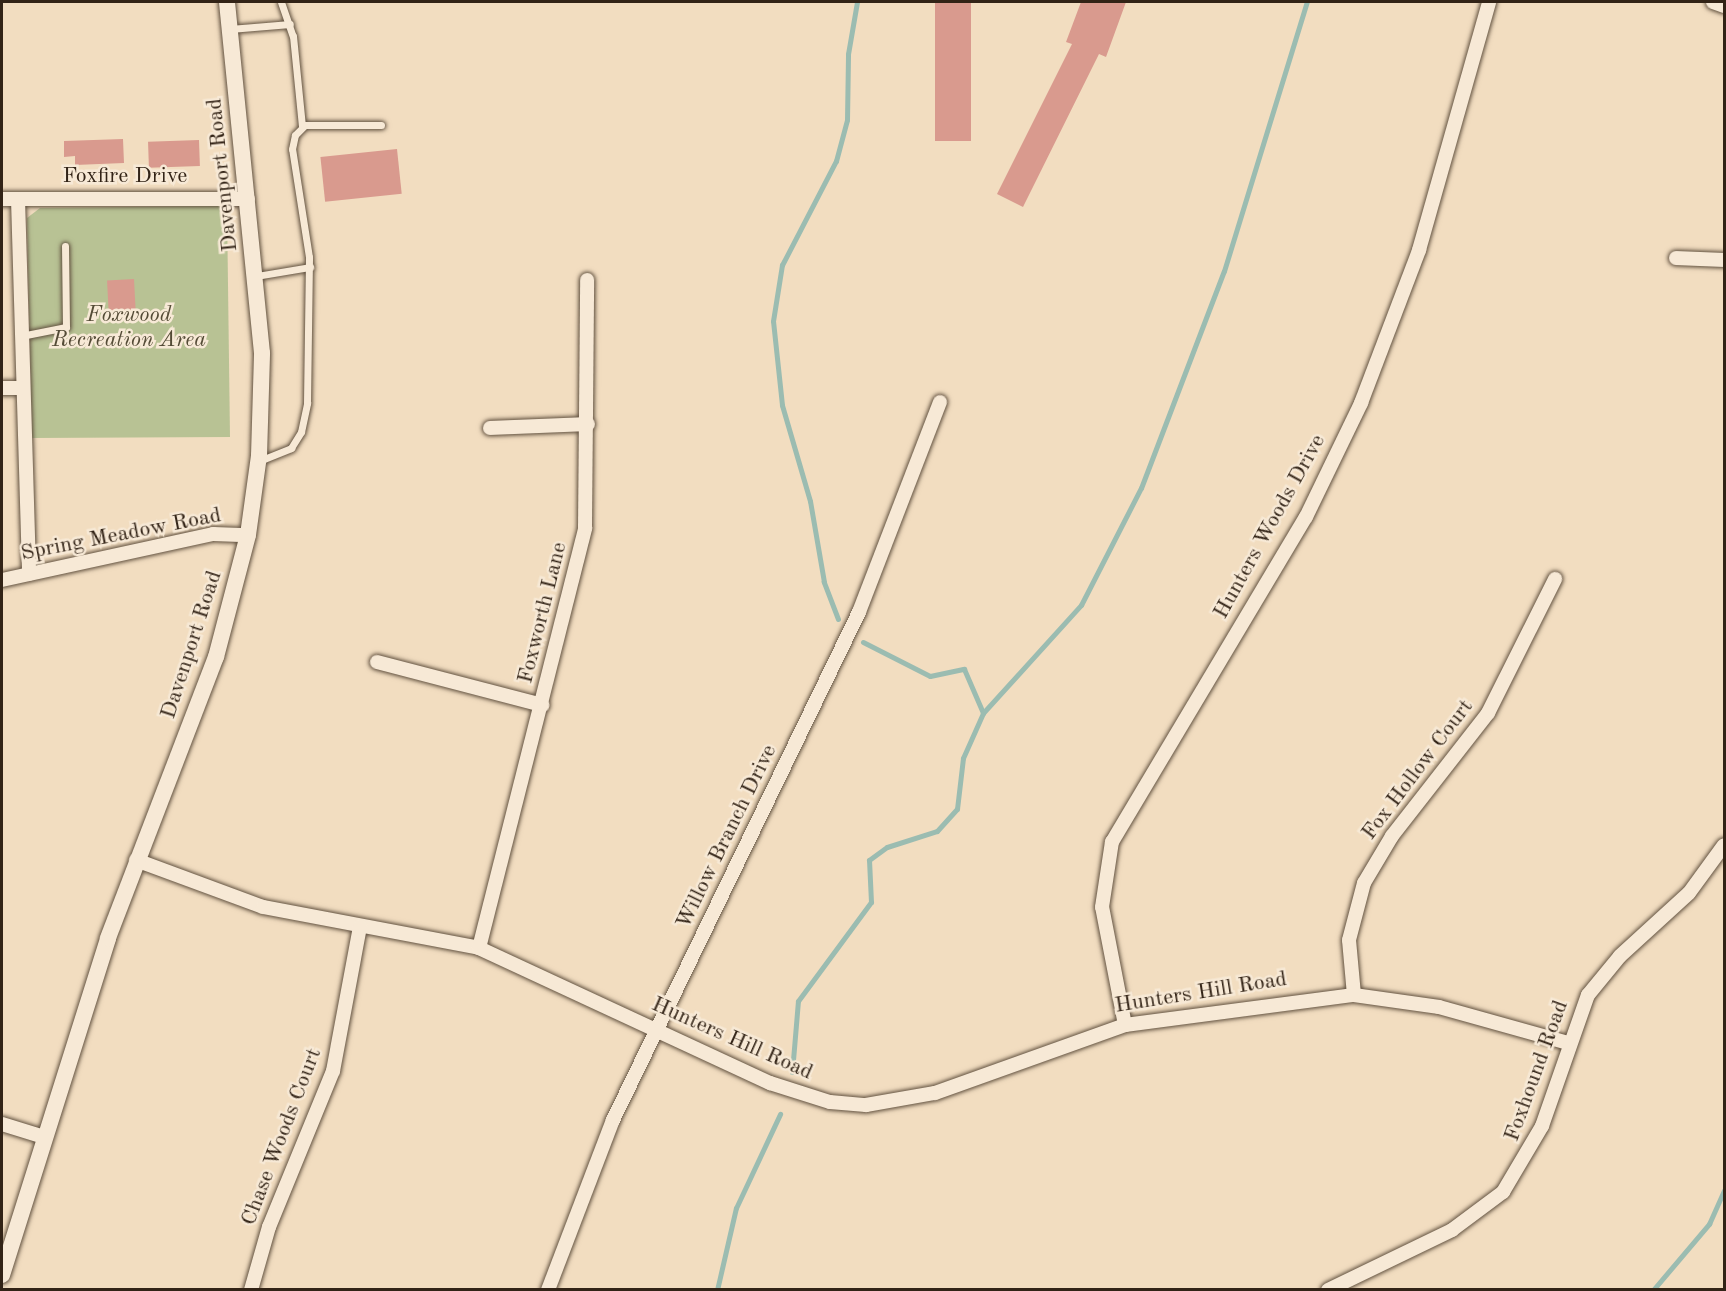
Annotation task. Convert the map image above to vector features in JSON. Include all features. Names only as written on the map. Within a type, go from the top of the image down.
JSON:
[{"type":"street","name":"Davenport Road","points":[[2,1275],[44,1137],[136,860],[216,657],[249,535],[259,461],[262,353],[227,2]]},
{"type":"street","name":"Hunters Woods Drive","points":[[1125,1025],[1102,907],[1112,842],[1306,516],[1361,403],[1419,250],[1489,2]]},
{"type":"street","points":[[1713,2],[1725,6]]},
{"type":"street","name":"Foxfire Drive","points":[[2,199],[248,199]]},
{"type":"street","points":[[18,199],[29,574]]},
{"type":"street","points":[[1676,258],[1725,260]]},
{"type":"street","name":"Foxworth Lane","points":[[479,948],[585,528],[588,424],[587,280]]},
{"type":"street","points":[[2,388],[22,388]]},
{"type":"street","name":"Willow Branch Drive","points":[[548,1290],[576,1206],[657,1029],[859,612],[940,402]]},
{"type":"street","points":[[490,428],[588,424]]},
{"type":"street","name":"Spring Meadow Road","points":[[2,580],[213,534],[249,535]]},
{"type":"street","name":"Fox Hollow Court","points":[[1354,995],[1349,940],[1364,882],[1392,836],[1488,713],[1555,579]]},
{"type":"street","points":[[377,662],[542,705]]},
{"type":"street","name":"Foxhound Road","points":[[1328,1290],[1452,1230],[1503,1192],[1542,1126],[1568,1043],[1601,977],[1689,893],[1725,844]]},
{"type":"street","name":"Hunters Hill Road","points":[[136,860],[263,907],[479,948],[799,1094],[866,1105],[945,1090],[1091,1033],[1125,1025],[1354,995],[1439,1007],[1568,1043]]},
{"type":"street","name":"Chase Woods Court","points":[[250,1290],[269,1227],[333,1071],[360,927]]},
{"type":"street","points":[[2,1125],[44,1137]]},
{"type":"lane","points":[[259,461],[281,454],[301,432],[310,267],[292,148],[302,126],[290,24],[281,2]]},
{"type":"lane","points":[[230,29],[290,24]]},
{"type":"lane","points":[[302,126],[381,125]]},
{"type":"lane","points":[[21,336],[66,327],[65,246]]},
{"type":"lane","points":[[256,276],[310,267]]},
{"type":"green space","name":"Foxwood Recreation Area","points":[[220,206],[227,208],[230,437],[32,438],[27,218],[40,208]]},
{"type":"building","points":[[935,2],[971,2],[971,141],[935,141]]},
{"type":"building","points":[[1081,2],[1126,2],[1106,57],[1099,54],[1023,207],[997,194],[1072,44],[1066,42]]},
{"type":"building","points":[[123,139],[124,163],[75,165],[75,156],[64,157],[64,141]]},
{"type":"building","points":[[199,140],[200,166],[149,168],[148,142]]},
{"type":"building","points":[[397,149],[402,194],[325,202],[320,157]]},
{"type":"building","points":[[134,279],[136,313],[109,314],[107,280]]},
{"type":"waterway","points":[[838,619],[824,582],[810,501],[782,405],[773,321],[782,265],[836,161],[847,120],[848,54],[857,2]]},
{"type":"waterway","points":[[792,1072],[798,1001],[871,902],[869,860],[887,847],[937,831],[957,809],[963,758],[983,713],[1081,605],[1141,488],[1224,271],[1307,2]]},
{"type":"waterway","points":[[863,642],[930,676],[964,669],[983,713]]},
{"type":"waterway","points":[[717,1290],[736,1208],[780,1114]]},
{"type":"waterway","points":[[1653,1290],[1709,1224],[1724,1190]]}]
